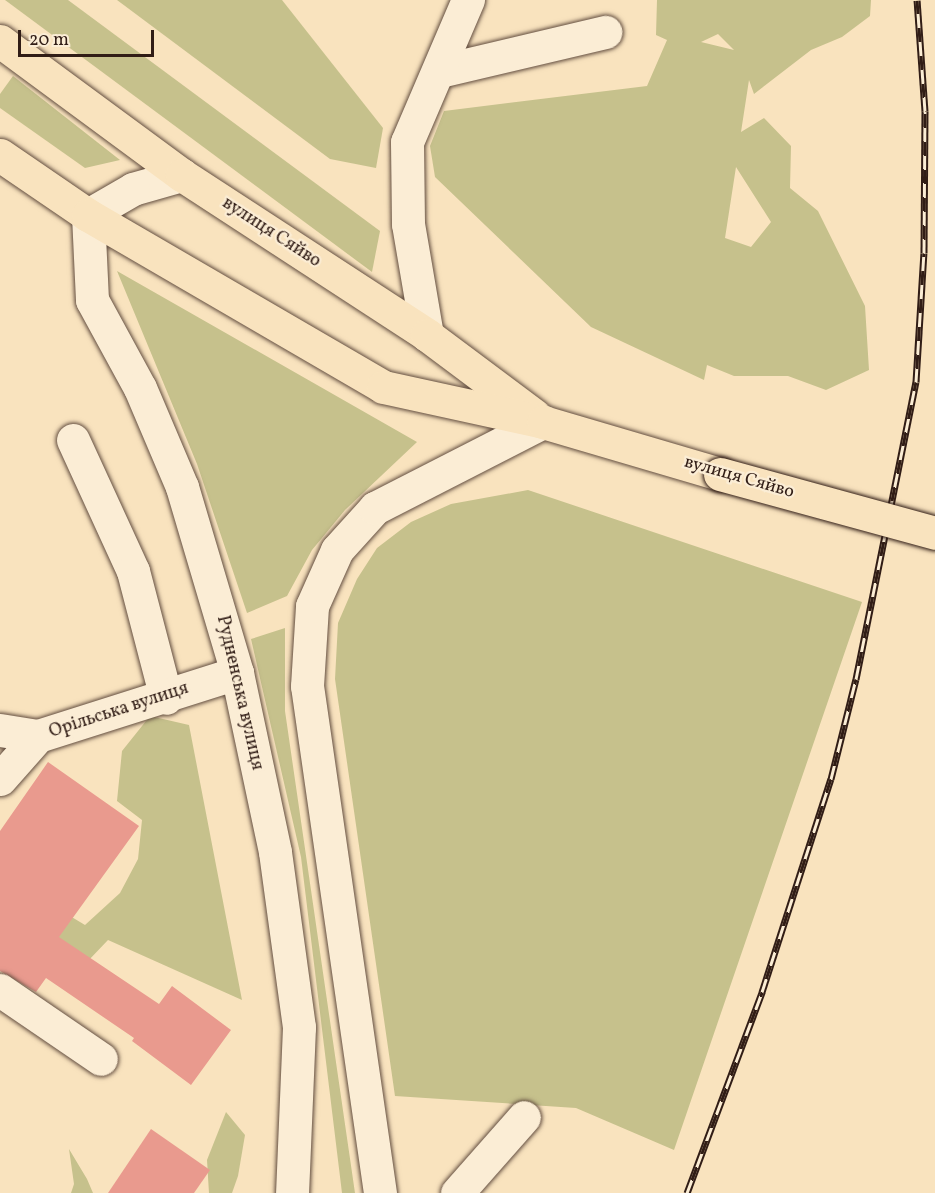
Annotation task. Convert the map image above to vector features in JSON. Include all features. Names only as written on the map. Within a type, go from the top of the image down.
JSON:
[{"type":"main road","name":"вулиця Сяйво","points":[[0,41],[182,175],[427,335],[543,422]]},
{"type":"main road","name":"вулиця Сяйво","points":[[0,155],[88,215],[383,387],[543,422],[720,474],[935,533]]},
{"type":"street","points":[[427,335],[408,224],[406,142],[440,71],[468,0]]},
{"type":"street","points":[[440,71],[605,32]]},
{"type":"street","points":[[88,215],[133,189],[182,175]]},
{"type":"street","name":"Рудненська вулиця","points":[[88,215],[92,300],[140,388],[182,487],[237,673],[274,852],[299,1027],[296,1185]]},
{"type":"street","points":[[380,1193],[307,686],[312,606],[337,550],[375,508],[543,422]]},
{"type":"street","points":[[73,440],[133,571],[166,698]]},
{"type":"street","name":"Орільська вулиця","points":[[0,730],[38,736],[166,698],[237,673]]},
{"type":"street","points":[[0,779],[38,736]]},
{"type":"street","points":[[0,990],[101,1059]]},
{"type":"street","points":[[457,1193],[524,1117]]},
{"type":"shaded area","points":[[5,0],[68,0],[380,231],[372,272]]},
{"type":"shaded area","points":[[117,0],[282,0],[383,128],[376,168],[330,159]]},
{"type":"shaded area","points":[[657,0],[871,0],[870,16],[842,37],[811,50],[754,94],[749,80],[741,132],[764,118],[791,146],[790,188],[818,211],[865,306],[869,370],[826,390],[788,376],[734,376],[707,365],[704,380],[591,327],[435,177],[430,146],[444,111],[647,86],[667,40],[656,35]],"holes":[[[718,34],[734,50],[701,42]],[[736,167],[771,222],[751,247],[725,238]]]},
{"type":"shaded area","points":[[13,76],[120,160],[85,168],[0,108],[0,94]]},
{"type":"shaded area","points":[[117,271],[417,442],[345,510],[312,550],[287,596],[247,613],[197,464]]},
{"type":"shaded area","points":[[528,490],[862,602],[674,1150],[576,1108],[395,1096],[335,679],[338,623],[357,579],[377,548],[411,522],[451,504]]},
{"type":"shaded area","points":[[285,628],[285,711],[355,1193],[342,1193],[301,857],[251,639]]},
{"type":"shaded area","points":[[150,716],[189,725],[242,1000],[108,940],[87,962],[6,902],[0,874],[85,925],[120,893],[138,859],[142,820],[117,801],[122,751]]},
{"type":"shaded area","points":[[226,1112],[245,1135],[238,1176],[232,1193],[209,1193],[207,1160]]},
{"type":"shaded area","points":[[69,1149],[93,1193],[71,1193],[74,1184]]},
{"type":"building","points":[[48,762],[139,826],[59,937],[159,1004],[172,986],[231,1030],[191,1085],[132,1041],[134,1038],[46,978],[36,992],[0,971],[0,831]]},
{"type":"building","points":[[151,1129],[210,1170],[194,1193],[108,1193]]},
{"type":"railway","points":[[687,1193],[762,992],[831,779],[856,679],[916,382],[924,253],[925,111],[917,0]]}]
